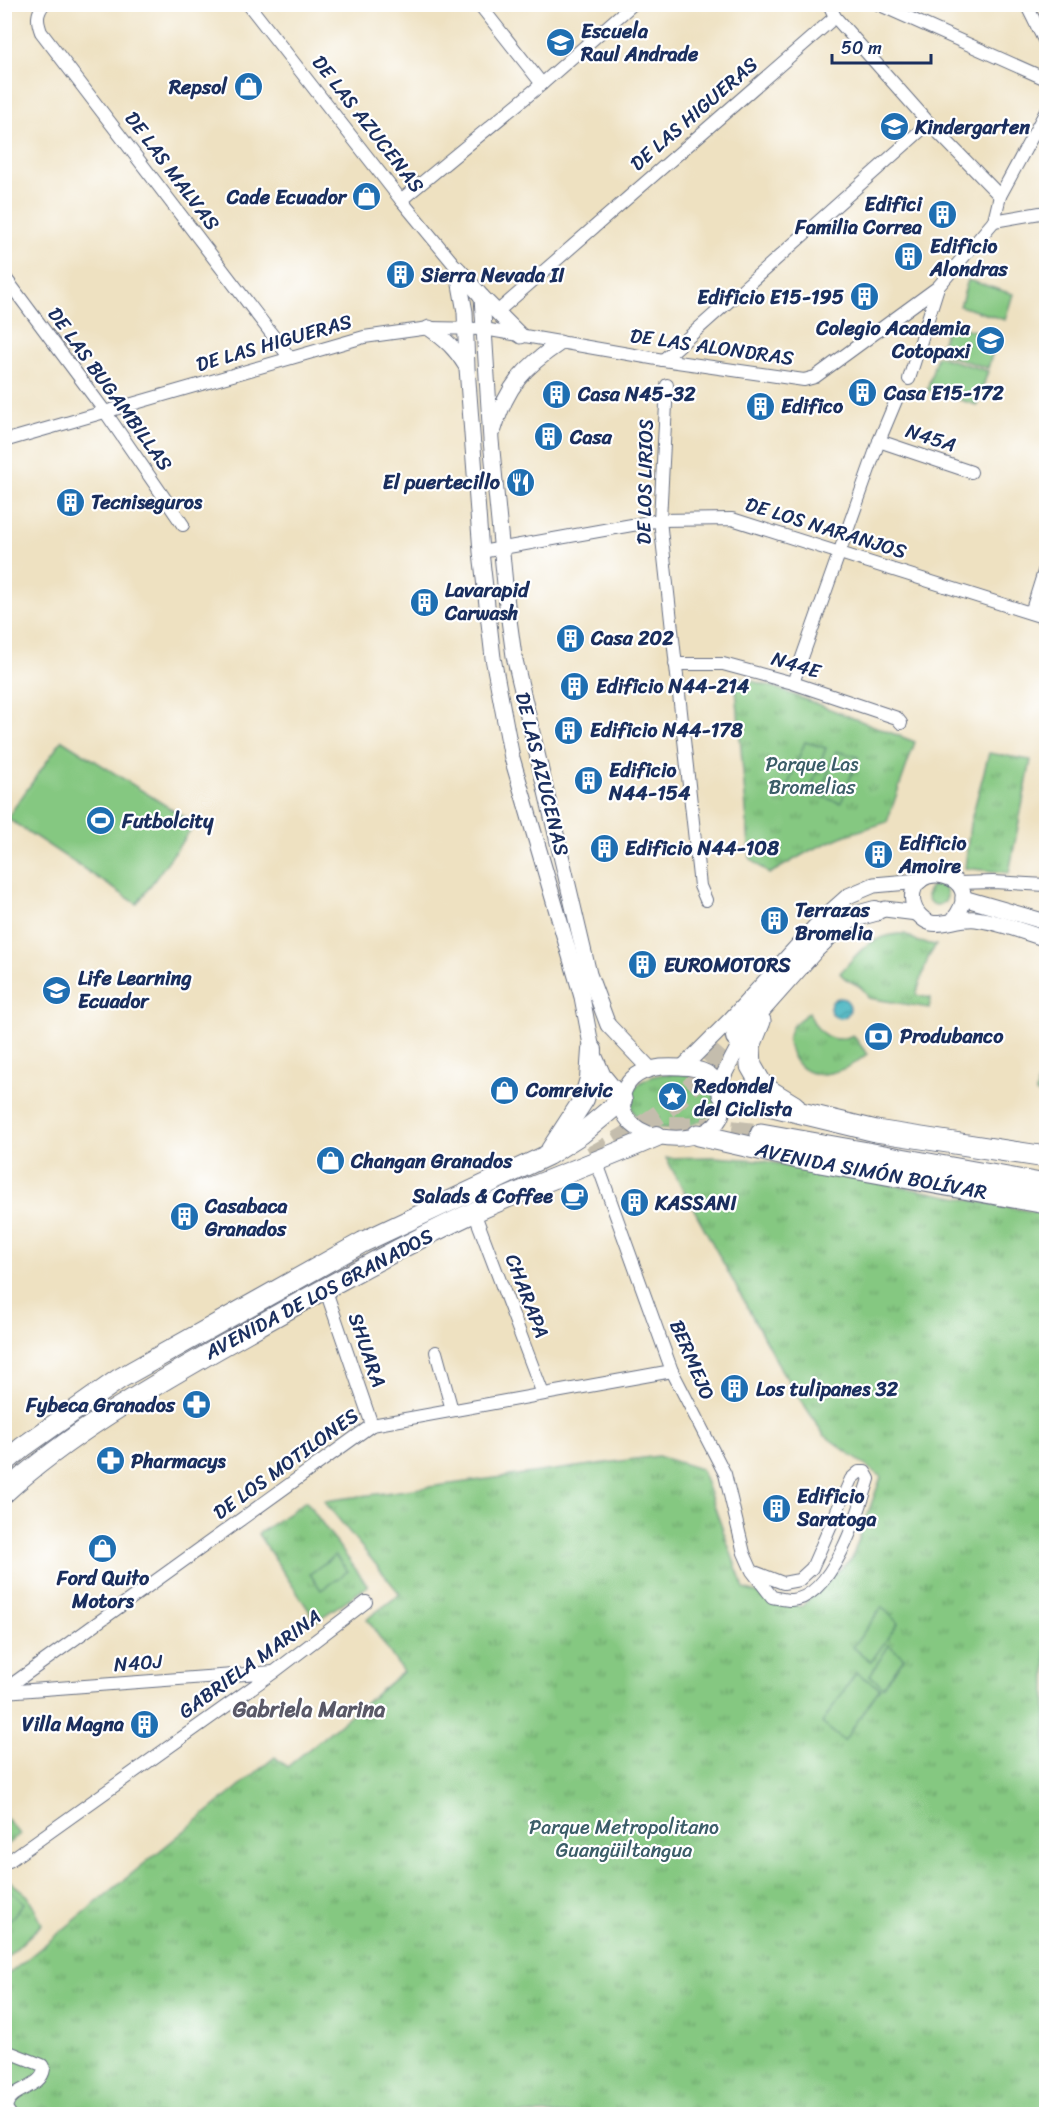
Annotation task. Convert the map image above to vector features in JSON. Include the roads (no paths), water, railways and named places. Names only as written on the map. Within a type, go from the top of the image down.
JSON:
[{"type":"highway","points":[[760,1022],[750,1046],[751,1066],[763,1087],[812,1117]]},
{"type":"highway","name":"AVENIDA SIMÓN BOLÍVAR","points":[[721,1089],[812,1117],[876,1131],[1047,1157]]},
{"type":"highway","points":[[761,1134],[1047,1185]]},
{"type":"highway","name":"AVENIDA SIMÓN BOLÍVAR","points":[[698,1136],[798,1158],[1047,1203]]},
{"type":"main road","points":[[736,1037],[815,948],[839,925],[853,917],[875,911]]},
{"type":"main road","points":[[548,1155],[584,1099],[590,1079],[592,1050]]},
{"type":"main road","name":"AVENIDA DE LOS GRANADOS","points":[[4,1463],[119,1379],[363,1242],[548,1155],[581,1134],[622,1099]]},
{"type":"main road","name":"AVENIDA DE LOS GRANADOS","points":[[4,1493],[73,1437],[190,1364],[325,1288],[405,1245],[474,1212],[597,1163],[657,1136]]},
{"type":"main road","points":[[497,1202],[564,1169]]},
{"type":"street","name":"DE LAS MALVAS","points":[[44,4],[38,14],[41,32],[290,358]]},
{"type":"street","name":"DE LAS AZUCENAS","points":[[248,4],[401,200],[482,297],[491,440],[514,656],[590,974],[609,1025],[650,1069]]},
{"type":"street","points":[[479,4],[542,84]]},
{"type":"street","points":[[401,200],[542,84],[633,4]]},
{"type":"street","points":[[829,4],[835,17],[929,123],[1000,196]]},
{"type":"street","points":[[878,4],[1047,79]]},
{"type":"street","points":[[1026,4],[1047,44]]},
{"type":"street","name":"DE LAS HIGUERAS","points":[[496,312],[835,17]]},
{"type":"street","name":"DE LAS ALONDRAS","points":[[560,343],[804,380],[815,377],[939,287],[993,221],[1000,196],[1047,111]]},
{"type":"street","points":[[663,360],[929,123]]},
{"type":"street","points":[[993,221],[1047,212]]},
{"type":"street","name":"DE LAS AZUCENAS","points":[[457,268],[464,297],[481,552],[493,658],[512,758],[582,997],[592,1050],[603,1075],[622,1099]]},
{"type":"street","name":"DE LAS BUGAMBILLAS","points":[[4,276],[106,413],[183,525]]},
{"type":"street","name":"DE LAS ALONDRAS","points":[[909,379],[939,287]]},
{"type":"street","points":[[482,297],[521,336]]},
{"type":"street","name":"DE LAS HIGUERAS","points":[[4,441],[364,337],[429,327],[466,327],[560,343]]},
{"type":"street","points":[[429,327],[446,339],[458,352],[467,368]]},
{"type":"street","points":[[491,440],[500,408],[515,382],[535,360],[560,343]]},
{"type":"street","name":"DE LOS LIRIOS","points":[[667,385],[660,520],[700,886],[706,900]]},
{"type":"street","points":[[793,683],[879,441],[897,398]]},
{"type":"street","name":"N45A","points":[[879,441],[971,472]]},
{"type":"street","name":"DE LOS NARANJOS","points":[[481,552],[660,520],[732,519],[1047,618]]},
{"type":"street","points":[[1031,613],[1047,565]]},
{"type":"street","name":"N44E","points":[[675,664],[723,664],[793,683],[897,718],[901,723]]},
{"type":"street","points":[[683,1067],[731,1019],[821,920],[848,896],[874,885],[920,881],[935,874],[943,874],[957,883],[1047,885]]},
{"type":"street","points":[[920,881],[913,896],[917,913],[923,919],[941,924],[954,919],[974,918],[1047,939]]},
{"type":"street","points":[[954,919],[959,913],[963,898],[957,883]]},
{"type":"street","points":[[963,898],[1047,922]]},
{"type":"street","points":[[721,1089],[742,1040],[836,939],[856,922],[875,911],[885,909],[917,913]]},
{"type":"street","points":[[683,1067],[699,1069],[711,1075],[721,1089],[724,1106],[721,1117],[709,1131],[698,1136],[657,1136],[637,1129],[624,1111],[622,1099],[631,1079],[650,1069],[683,1067]]},
{"type":"street","name":"BERMEJO","points":[[597,1163],[672,1371],[725,1474],[744,1553],[752,1571],[772,1597],[792,1600],[800,1598],[821,1583],[832,1569],[853,1528],[869,1479],[865,1472],[858,1472],[851,1479],[812,1568],[799,1580],[783,1583],[752,1571]]},
{"type":"street","name":"CHARAPA","points":[[474,1212],[543,1394]]},
{"type":"street","name":"SHUARA","points":[[325,1288],[372,1425]]},
{"type":"street","points":[[436,1352],[452,1410]]},
{"type":"street","name":"DE LOS MOTILONES","points":[[4,1691],[372,1425],[672,1371]]},
{"type":"street","name":"GABRIELA MARINA","points":[[9,1860],[274,1672],[366,1602]]},
{"type":"street","name":"N40J","points":[[4,1691],[274,1672]]},
{"type":"street","points":[[4,2050],[42,2065],[44,2070],[41,2079],[9,2099],[6,2108],[10,2115]]},
{"type":"water","points":[[836,998],[844,998],[850,1004],[850,1012],[844,1018],[836,1018],[830,1012],[830,1004]]},
{"type":"tunnel","points":[[591,1156],[669,1107],[699,1079],[736,1037]]},
{"type":"tunnel","points":[[639,1126],[697,1127],[761,1134]]},
{"type":"place","name":"Escuela Raul Andrade","points":[[560,42]]},
{"type":"place","name":"Repsol","points":[[248,87]]},
{"type":"place","name":"Kindergarten","points":[[894,127]]},
{"type":"place","name":"Cade Ecuador","points":[[367,197]]},
{"type":"place","name":"Edifici Familia Correa","points":[[943,215]]},
{"type":"place","name":"Edificio Alondras","points":[[909,257]]},
{"type":"place","name":"Sierra Nevada II","points":[[400,275]]},
{"type":"place","name":"Edificio E15-195","points":[[865,297]]},
{"type":"place","name":"Colegio Academia Cotopaxi","points":[[991,340]]},
{"type":"place","name":"Casa E15-172","points":[[863,393]]},
{"type":"place","name":"Casa N45-32","points":[[557,394]]},
{"type":"place","name":"Edifico","points":[[760,406]]},
{"type":"place","name":"Casa","points":[[549,437]]},
{"type":"place","name":"El puertecillo","points":[[521,482]]},
{"type":"place","name":"Tecniseguros","points":[[70,502]]},
{"type":"place","name":"Lavarapid Carwash","points":[[424,602]]},
{"type":"place","name":"Casa 202","points":[[570,638]]},
{"type":"place","name":"Edificio N44-214","points":[[575,686]]},
{"type":"place","name":"Edificio N44-178","points":[[569,730]]},
{"type":"place","name":"Edificio N44-154","points":[[588,781]]},
{"type":"place","name":"Futbolcity","points":[[101,821]]},
{"type":"place","name":"Edificio N44-108","points":[[604,848]]},
{"type":"place","name":"Edificio Amoire","points":[[878,854]]},
{"type":"place","name":"Terrazas Bromelia","points":[[774,921]]},
{"type":"place","name":"EUROMOTORS","points":[[643,965]]},
{"type":"place","name":"Life Learning Ecuador","points":[[57,990]]},
{"type":"place","name":"Produbanco","points":[[879,1036]]},
{"type":"place","name":"Comreivic","points":[[505,1090]]},
{"type":"place","name":"Redondel del Ciclista","points":[[673,1097]]},
{"type":"place","name":"Changan Granados","points":[[330,1161]]},
{"type":"place","name":"Salads & Coffee","points":[[574,1196]]},
{"type":"place","name":"KASSANI","points":[[634,1203]]},
{"type":"place","name":"Casabaca Granados","points":[[184,1217]]},
{"type":"place","name":"Los tulipanes 32","points":[[735,1389]]},
{"type":"place","name":"Fybeca Granados","points":[[196,1405]]},
{"type":"place","name":"Pharmacys","points":[[110,1461]]},
{"type":"place","name":"Edificio Saratoga","points":[[776,1508]]},
{"type":"place","name":"Ford Quito Motors","points":[[103,1548]]},
{"type":"place","name":"Villa Magna","points":[[145,1724]]},
{"type":"district","name":"Gabriela Marina","points":[[309,1709]]},
{"type":"park label","name":"Parque Las Bromelias","points":[[812,776]]},
{"type":"park label","name":"Parque Metropolitano Guangüiltangua","points":[[624,1838]]}]
